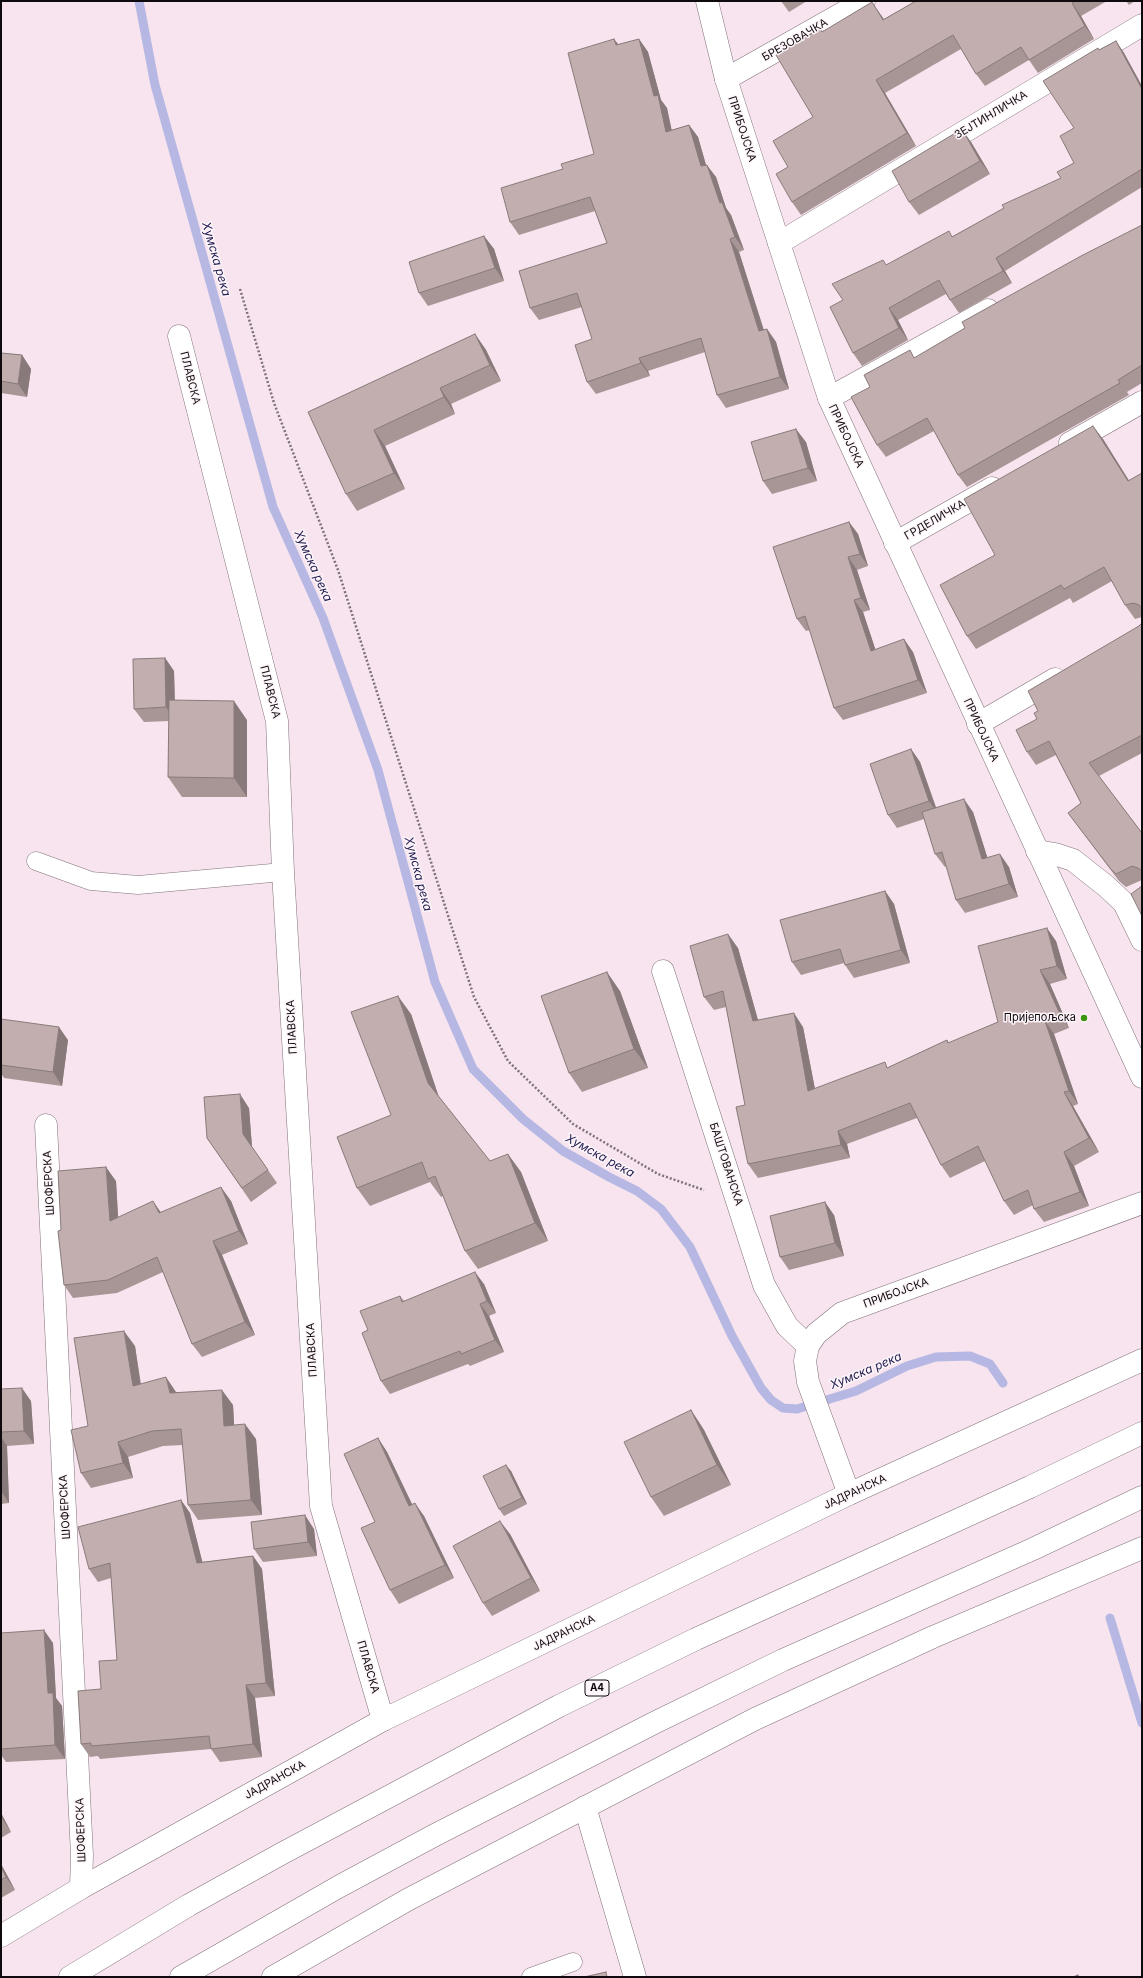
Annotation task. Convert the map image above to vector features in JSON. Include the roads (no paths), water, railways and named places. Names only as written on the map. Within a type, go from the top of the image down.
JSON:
[{"type":"main road","name":"ПРИБОЈСКА","points":[[707,1],[726,79],[829,398],[1142,1077]]},
{"type":"main road","name":"БРЕЗОВАЧКА","points":[[726,79],[864,1]]},
{"type":"main road","name":"ЗЕЈТИНЛИЧКА","points":[[779,243],[1142,25]]},
{"type":"main road","points":[[829,398],[1003,302]]},
{"type":"main road","name":"ПЛАВСКА","points":[[179,336],[277,720],[283,872],[321,1506],[383,1720]]},
{"type":"main road","points":[[1053,453],[1142,402]]},
{"type":"main road","name":"ГРДЕЛИЧКА","points":[[896,543],[1012,476]]},
{"type":"main road","points":[[978,724],[1074,669]]},
{"type":"main road","points":[[1037,851],[1055,854],[1073,860],[1106,886],[1133,897],[1142,940]]},
{"type":"main road","name":"БАШТОВАНСКА","points":[[663,971],[764,1285],[787,1326],[808,1346]]},
{"type":"main road","name":"ШОФЕРСКА","points":[[46,1125],[82,1855],[81,1888]]},
{"type":"main road","name":"ПРИБОЈСКА","points":[[808,1346],[816,1334],[842,1313],[1142,1203]]},
{"type":"main road","points":[[808,1346],[805,1361],[808,1382],[849,1494]]},
{"type":"main road","name":"ЈАДРАНСКА","points":[[1,1936],[81,1888],[383,1720],[849,1494],[1142,1360]]},
{"type":"main road","name":"A4","points":[[70,1977],[190,1905],[274,1858],[559,1706],[725,1626],[1030,1487],[1142,1433]]},
{"type":"main road","points":[[181,1977],[340,1886],[435,1835],[656,1722],[783,1660],[1033,1549],[1142,1497]]},
{"type":"main road","points":[[273,1977],[409,1899],[755,1719],[911,1646],[1142,1548]]},
{"type":"main road","points":[[585,1807],[635,1977]]},
{"type":"lane","points":[[36,861],[91,881],[138,885],[283,872]]},
{"type":"lane","points":[[531,1977],[573,1962]]},
{"type":"waterway","name":"Хумска река","points":[[139,1],[155,85],[273,507],[323,618],[378,770],[435,982],[473,1069],[523,1119],[563,1151],[637,1191],[661,1209],[690,1247],[732,1336],[761,1388],[771,1400],[783,1408],[797,1409],[856,1391],[907,1366],[936,1357],[970,1356],[990,1364],[1003,1383]]},
{"type":"waterway","name":"Хумска река","points":[[1110,1618],[1142,1723]]},
{"type":"place","name":"Пријепољска","points":[[1084,1018]]}]
